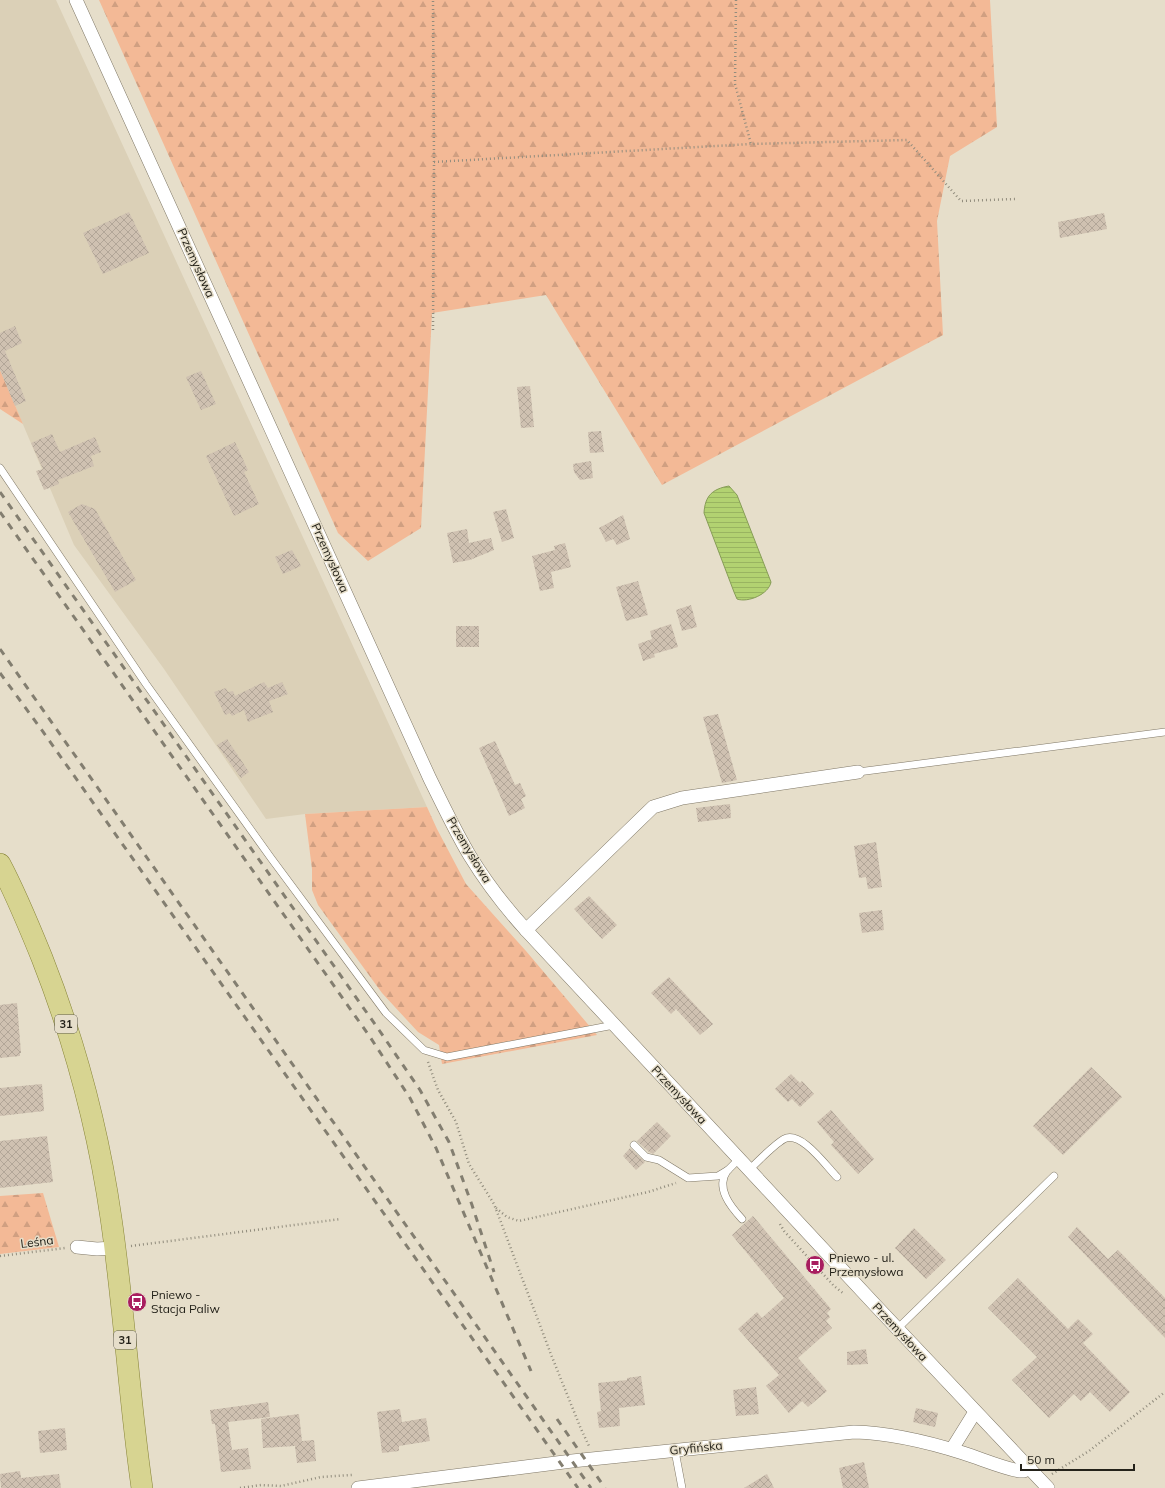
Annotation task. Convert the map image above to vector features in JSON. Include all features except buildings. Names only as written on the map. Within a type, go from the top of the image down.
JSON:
[{"type":"main road","name":"31","points":[[0,864],[27,921],[63,1014],[86,1092],[107,1192],[142,1488]]},
{"type":"street","name":"Przemysłowa","points":[[76,0],[430,779],[469,855],[490,886],[526,930],[897,1329],[1045,1484]]},
{"type":"street","points":[[526,930],[653,807],[682,798],[858,772]]},
{"type":"street","points":[[77,1247],[97,1249],[114,1248]]},
{"type":"street","points":[[952,1449],[975,1412]]},
{"type":"street","name":"Gryfińska","points":[[358,1488],[595,1459],[854,1432],[891,1435],[952,1449],[1013,1470],[1024,1471],[1030,1468]]},
{"type":"lane","points":[[0,468],[146,684],[266,852],[386,1013],[424,1050],[447,1057],[614,1025]]},
{"type":"lane","points":[[858,772],[1165,732]]},
{"type":"lane","points":[[749,1170],[783,1139],[792,1138],[806,1144],[837,1177]]},
{"type":"lane","points":[[634,1145],[646,1157],[656,1158],[683,1176],[692,1179],[718,1176],[728,1170],[739,1160]]},
{"type":"lane","points":[[728,1170],[723,1185],[724,1195],[729,1204],[742,1219]]},
{"type":"lane","points":[[897,1329],[1054,1176]]},
{"type":"lane","points":[[675,1451],[682,1488]]},
{"type":"path","points":[[433,0],[433,330]]},
{"type":"path","points":[[736,0],[735,84],[751,144]]},
{"type":"path","points":[[434,162],[751,144],[907,140],[961,201],[1015,199]]},
{"type":"path","points":[[424,1050],[438,1090],[456,1122],[469,1164],[494,1204],[502,1214],[512,1220],[518,1221],[648,1192],[692,1179]]},
{"type":"path","points":[[494,1204],[578,1422],[595,1459]]},
{"type":"path","points":[[114,1248],[341,1219]]},
{"type":"path","name":"Leśna","points":[[0,1256],[77,1247]]},
{"type":"path","points":[[1045,1484],[1165,1392]]},
{"type":"path","points":[[240,1488],[261,1485],[281,1486],[320,1477],[356,1475]]},
{"type":"shaded area","points":[[0,0],[56,0],[427,807],[305,814],[266,819],[164,669],[74,545],[0,370]]},
{"type":"shaded area","points":[[729,486],[737,495],[771,582],[762,594],[747,600],[737,599],[704,513],[706,502],[710,494],[718,489]]},
{"type":"green space","points":[[99,0],[990,0],[997,127],[950,156],[937,221],[943,335],[662,485],[546,295],[432,313],[421,528],[368,561],[338,533]]},
{"type":"green space","points":[[0,370],[23,424],[0,409]]},
{"type":"green space","points":[[427,807],[466,884],[526,951],[597,1035],[442,1064],[439,1045],[418,1032],[382,993],[318,905],[312,890],[312,869],[305,814]]},
{"type":"green space","points":[[43,1193],[59,1247],[0,1254],[0,1196]]},
{"type":"railway","points":[[0,492],[420,1090],[449,1142],[494,1272]]},
{"type":"railway","points":[[0,512],[370,1037],[410,1098],[436,1148],[531,1371]]},
{"type":"railway","points":[[0,649],[591,1488]]},
{"type":"railway","points":[[0,673],[578,1488]]},
{"type":"railway","points":[[557,1419],[605,1488]]},
{"type":"place","name":"Pniewo - ul. Przemysłowa","points":[[815,1265]]},
{"type":"place","name":"Pniewo - Stacja Paliw","points":[[137,1302]]}]
